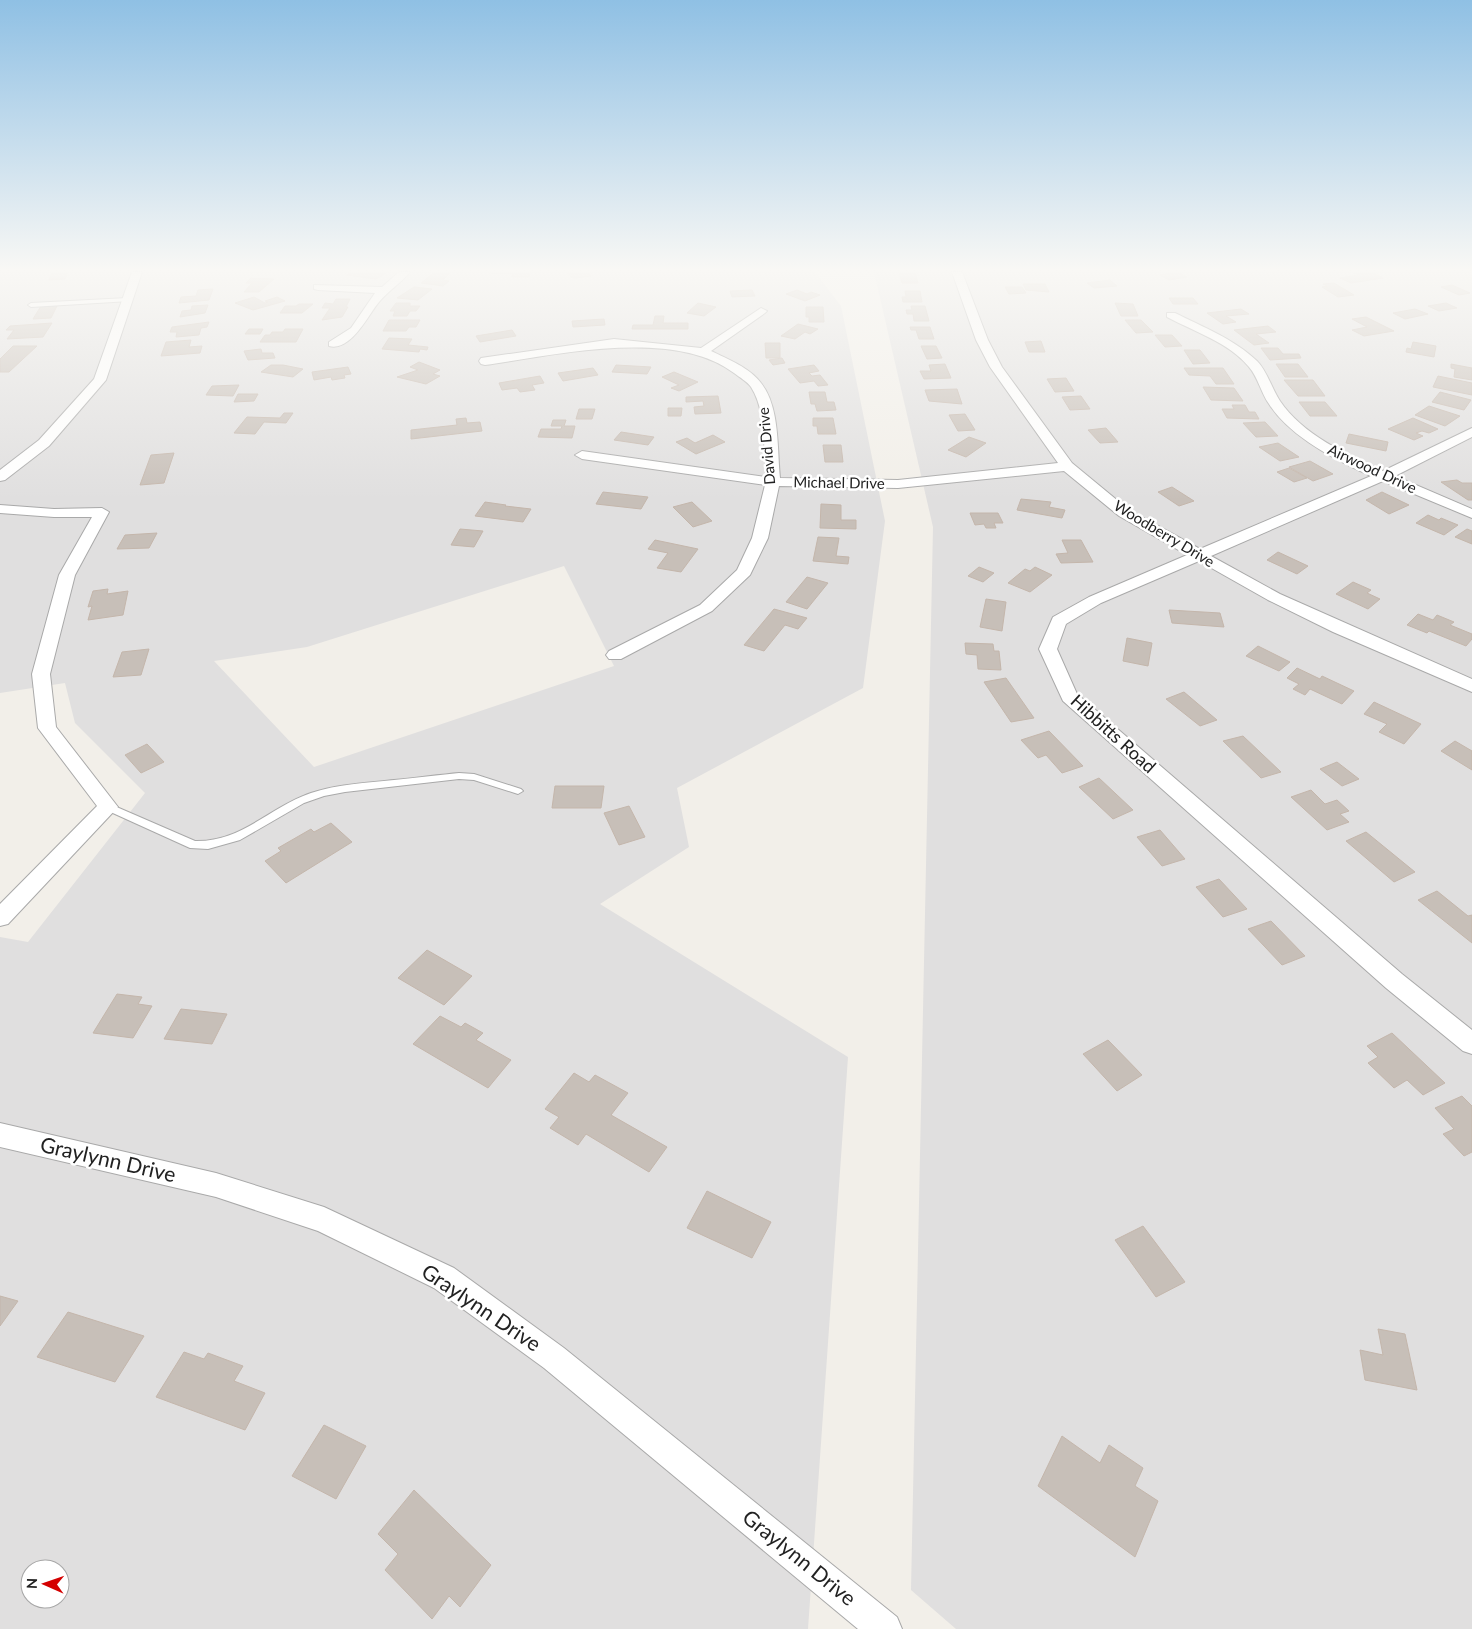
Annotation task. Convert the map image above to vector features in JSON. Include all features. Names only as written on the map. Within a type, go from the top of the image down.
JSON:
[{"type":"street","points":[[0,477],[44,443],[85,400],[100,380],[111,348]]},
{"type":"street","name":"David Drive","points":[[485,361],[578,348]]},
{"type":"street","name":"David Drive","points":[[615,655],[706,608],[744,572],[760,538],[773,482],[767,408],[756,384],[731,365],[703,352],[674,348]]},
{"type":"street","points":[[703,352],[709,348]]},
{"type":"street","name":"Woodberry Drive","points":[[986,348],[996,367],[1067,466],[1124,513],[1197,556],[1274,597],[1338,628],[1472,686]]},
{"type":"street","name":"Airwood Drive","points":[[1233,348],[1254,365],[1275,404],[1301,430],[1337,456],[1472,514]]},
{"type":"street","name":"Hibbitts Road","points":[[1472,432],[1383,476],[1095,600],[1059,621],[1048,650],[1069,696],[1394,982],[1472,1044]]},
{"type":"street","name":"Michael Drive","points":[[582,455],[773,482],[898,484],[1067,466]]},
{"type":"street","points":[[0,509],[54,513],[102,512],[67,575],[41,674],[47,728],[108,807],[0,918]]},
{"type":"street","name":"Graylynn Drive","points":[[0,1135],[216,1186],[315,1217],[444,1278],[554,1358],[885,1629]]},
{"type":"lane","points":[[108,807],[194,845],[205,846],[217,845],[237,837],[314,796],[346,787],[459,776],[474,777],[518,790]]},
{"type":"shaded area","points":[[0,348],[850,348],[885,521],[863,688],[677,788],[689,847],[600,904],[848,1057],[808,1629],[0,1629],[0,937],[28,942],[145,793],[75,723],[65,683],[0,693]],"holes":[[[564,566],[614,666],[314,767],[214,661],[307,647]]]},
{"type":"shaded area","points":[[892,348],[1472,348],[1472,1629],[956,1629],[911,1590],[933,527]]},
{"type":"building","points":[[11,348],[35,348],[9,372],[0,372],[0,359]]},
{"type":"building","points":[[164,348],[201,348],[200,353],[161,356]]},
{"type":"building","points":[[428,348],[427,350],[420,349],[419,352],[382,349]]},
{"type":"building","points":[[765,348],[780,348],[780,358],[766,358]]},
{"type":"building","points":[[922,348],[937,348],[942,358],[927,359]]},
{"type":"building","points":[[1027,348],[1044,348],[1045,352],[1029,352]]},
{"type":"building","points":[[1261,348],[1278,348],[1283,354],[1299,354],[1301,358],[1270,360]]},
{"type":"building","points":[[1407,348],[1436,348],[1434,357],[1406,352]]},
{"type":"building","points":[[261,349],[262,353],[273,353],[275,358],[248,360],[244,351]]},
{"type":"building","points":[[1184,350],[1200,350],[1210,363],[1193,364]]},
{"type":"building","points":[[782,358],[785,363],[773,365],[769,360]]},
{"type":"building","points":[[419,362],[440,370],[433,374],[440,376],[426,384],[397,377],[418,370],[410,367]]},
{"type":"building","points":[[945,364],[951,378],[924,379],[920,371],[931,371],[929,365]]},
{"type":"building","points":[[1276,364],[1298,364],[1308,377],[1285,377]]},
{"type":"building","points":[[1451,364],[1472,368],[1472,380],[1454,377],[1455,369],[1451,368]]},
{"type":"building","points":[[271,365],[303,369],[293,377],[261,372]]},
{"type":"building","points":[[616,365],[651,367],[647,374],[612,372]]},
{"type":"building","points":[[814,365],[819,371],[809,373],[812,376],[820,375],[828,385],[818,386],[814,381],[800,383],[788,369]]},
{"type":"building","points":[[348,367],[351,374],[344,375],[345,378],[332,380],[331,377],[314,380],[312,372]]},
{"type":"building","points":[[593,368],[598,375],[563,381],[558,373]]},
{"type":"building","points":[[1184,368],[1223,368],[1234,384],[1216,384],[1210,376],[1189,375]]},
{"type":"building","points":[[674,372],[698,382],[679,391],[671,388],[679,385],[662,377]]},
{"type":"building","points":[[540,376],[544,383],[532,385],[535,390],[520,392],[517,388],[502,390],[499,383]]},
{"type":"building","points":[[1438,376],[1472,383],[1472,395],[1433,387]]},
{"type":"building","points":[[1066,378],[1074,391],[1055,392],[1047,379]]},
{"type":"building","points":[[1284,380],[1313,380],[1325,396],[1298,396]]},
{"type":"building","points":[[239,385],[233,396],[206,395],[212,386]]},
{"type":"building","points":[[1203,387],[1234,388],[1243,401],[1211,400]]},
{"type":"building","points":[[957,389],[962,404],[929,401],[925,390]]},
{"type":"building","points":[[809,392],[825,392],[827,402],[834,402],[836,410],[817,411],[815,404],[811,404]]},
{"type":"building","points":[[1440,392],[1471,400],[1464,410],[1432,402]]},
{"type":"building","points":[[238,394],[258,394],[254,401],[234,402]]},
{"type":"building","points":[[718,396],[721,413],[695,414],[694,407],[704,406],[703,401],[686,402],[686,397]]},
{"type":"building","points":[[1081,396],[1090,409],[1070,410],[1062,397]]},
{"type":"building","points":[[1299,402],[1325,402],[1337,416],[1310,416]]},
{"type":"building","points":[[1232,405],[1245,405],[1249,412],[1255,412],[1259,419],[1227,418],[1222,409],[1234,409]]},
{"type":"building","points":[[1429,406],[1460,416],[1445,426],[1415,415]]},
{"type":"building","points":[[668,408],[682,408],[681,416],[668,416]]},
{"type":"building","points":[[579,409],[595,409],[592,419],[576,419]]},
{"type":"building","points":[[284,413],[293,413],[286,423],[264,422],[255,434],[234,433],[247,417],[280,418]]},
{"type":"building","points":[[965,414],[975,430],[958,431],[949,415]]},
{"type":"building","points":[[466,418],[467,423],[480,422],[482,431],[411,439],[411,430],[457,425],[456,419]]},
{"type":"building","points":[[813,418],[833,418],[836,434],[818,434],[817,426],[813,426]]},
{"type":"building","points":[[1413,418],[1438,429],[1429,433],[1422,431],[1416,433],[1423,436],[1414,440],[1388,429]]},
{"type":"building","points":[[553,420],[566,420],[564,426],[575,426],[572,438],[538,437],[541,429],[561,429],[562,426],[551,426]]},
{"type":"building","points":[[1265,422],[1278,436],[1256,437],[1243,423]]},
{"type":"building","points":[[1106,428],[1118,442],[1100,443],[1088,430]]},
{"type":"building","points":[[621,432],[654,437],[648,445],[614,440]]},
{"type":"building","points":[[1349,434],[1388,442],[1386,451],[1346,443]]},
{"type":"building","points":[[713,435],[725,442],[696,454],[676,442],[687,438],[695,443]]},
{"type":"building","points":[[969,437],[986,443],[966,457],[948,450]]},
{"type":"building","points":[[1278,443],[1299,457],[1280,461],[1259,447]]},
{"type":"building","points":[[823,445],[841,445],[843,462],[825,462]]},
{"type":"building","points":[[174,453],[164,483],[140,485],[151,455]]},
{"type":"building","points":[[1310,461],[1333,474],[1313,481],[1289,467]]},
{"type":"building","points":[[1289,468],[1307,478],[1294,482],[1277,472]]},
{"type":"building","points":[[1457,480],[1462,483],[1472,483],[1472,500],[1468,500],[1441,482]]},
{"type":"building","points":[[1172,487],[1194,501],[1179,506],[1158,492]]},
{"type":"building","points":[[603,492],[648,497],[641,509],[596,504]]},
{"type":"building","points":[[1382,492],[1409,505],[1389,514],[1366,500]]},
{"type":"building","points":[[1021,499],[1051,502],[1049,507],[1065,510],[1062,518],[1017,510]]},
{"type":"building","points":[[485,502],[531,509],[523,522],[475,516]]},
{"type":"building","points":[[692,502],[712,521],[693,527],[673,507]]},
{"type":"building","points":[[821,504],[841,505],[841,520],[856,520],[856,529],[820,528]]},
{"type":"building","points":[[970,513],[998,513],[1003,523],[994,523],[996,528],[986,528],[984,524],[975,525]]},
{"type":"building","points":[[1428,515],[1458,525],[1444,535],[1416,523]]},
{"type":"building","points":[[460,529],[483,531],[474,547],[451,545]]},
{"type":"building","points":[[1467,529],[1472,531],[1472,544],[1455,537]]},
{"type":"building","points":[[157,533],[149,548],[117,549],[125,535]]},
{"type":"building","points":[[818,537],[839,538],[836,556],[849,557],[848,564],[813,561]]},
{"type":"building","points":[[655,540],[698,549],[681,572],[657,568],[668,553],[648,549]]},
{"type":"building","points":[[1062,540],[1081,540],[1093,562],[1061,563],[1056,554],[1068,553]]},
{"type":"building","points":[[1278,552],[1308,566],[1297,574],[1267,560]]},
{"type":"building","points":[[979,567],[994,573],[983,582],[968,576]]},
{"type":"building","points":[[1035,567],[1052,575],[1030,592],[1008,583],[1025,569],[1030,571]]},
{"type":"building","points":[[807,577],[828,583],[807,609],[786,602]]},
{"type":"building","points":[[1353,582],[1371,590],[1367,593],[1380,599],[1368,609],[1336,594]]},
{"type":"building","points":[[108,589],[107,594],[128,591],[123,615],[88,620],[92,606],[88,607],[93,591]]},
{"type":"building","points":[[986,599],[1006,602],[1002,631],[980,627]]},
{"type":"building","points":[[774,609],[807,618],[798,629],[785,625],[764,651],[744,645]]},
{"type":"building","points":[[1169,610],[1220,613],[1224,627],[1172,623]]},
{"type":"building","points":[[1418,614],[1433,620],[1437,615],[1454,622],[1450,625],[1472,634],[1472,639],[1466,646],[1429,631],[1427,633],[1407,625]]},
{"type":"building","points":[[1127,638],[1152,643],[1148,666],[1123,661]]},
{"type":"building","points":[[965,643],[993,644],[994,651],[999,651],[1001,670],[978,669],[977,655],[966,654]]},
{"type":"building","points":[[1258,646],[1290,662],[1279,671],[1246,656]]},
{"type":"building","points":[[149,649],[141,675],[113,677],[122,652]]},
{"type":"building","points":[[1297,668],[1320,679],[1322,676],[1354,691],[1342,704],[1310,689],[1305,695],[1293,689],[1299,684],[1287,678]]},
{"type":"building","points":[[1006,678],[1034,718],[1011,722],[984,682]]},
{"type":"building","points":[[1184,692],[1217,720],[1200,726],[1166,699]]},
{"type":"building","points":[[1374,702],[1421,724],[1404,744],[1379,732],[1387,724],[1364,714]]},
{"type":"building","points":[[1049,731],[1083,766],[1062,773],[1046,755],[1038,758],[1021,740]]},
{"type":"building","points":[[1243,736],[1281,772],[1261,778],[1223,741]]},
{"type":"building","points":[[1455,741],[1472,751],[1472,770],[1441,751]]},
{"type":"building","points":[[147,744],[164,762],[141,773],[125,755]]},
{"type":"building","points":[[1337,762],[1359,779],[1342,786],[1320,769]]},
{"type":"building","points":[[1099,778],[1133,810],[1113,819],[1079,787]]},
{"type":"building","points":[[555,786],[604,786],[601,808],[552,808]]},
{"type":"building","points":[[1311,790],[1325,804],[1337,800],[1349,811],[1340,814],[1349,822],[1327,830],[1291,797]]},
{"type":"building","points":[[629,806],[645,837],[619,845],[604,813]]},
{"type":"building","points":[[331,823],[352,842],[286,883],[265,861],[281,851],[278,848],[311,829],[314,832]]},
{"type":"building","points":[[1160,830],[1185,859],[1162,866],[1137,837]]},
{"type":"building","points":[[1366,832],[1415,872],[1394,882],[1346,841]]},
{"type":"building","points":[[1219,879],[1247,909],[1223,917],[1196,887]]},
{"type":"building","points":[[1437,891],[1468,916],[1472,915],[1472,943],[1418,900]]},
{"type":"building","points":[[1271,921],[1305,956],[1282,965],[1248,929]]},
{"type":"building","points":[[427,950],[472,976],[444,1005],[398,978]]},
{"type":"building","points":[[117,994],[142,997],[138,1004],[152,1006],[133,1038],[93,1033]]},
{"type":"building","points":[[181,1009],[227,1014],[212,1044],[164,1039]]},
{"type":"building","points":[[440,1016],[461,1027],[465,1023],[483,1033],[476,1040],[511,1060],[488,1088],[413,1044]]},
{"type":"building","points":[[1392,1033],[1445,1083],[1423,1095],[1407,1080],[1394,1088],[1368,1063],[1378,1057],[1367,1046]]},
{"type":"building","points":[[1108,1040],[1142,1075],[1117,1091],[1083,1054]]},
{"type":"building","points":[[574,1073],[589,1082],[595,1075],[628,1093],[611,1115],[667,1147],[649,1172],[586,1134],[578,1145],[550,1128],[559,1117],[545,1109]]},
{"type":"building","points":[[1462,1096],[1472,1106],[1472,1152],[1464,1156],[1443,1134],[1454,1129],[1435,1108]]},
{"type":"building","points":[[707,1191],[771,1222],[752,1258],[687,1228]]},
{"type":"building","points":[[1143,1226],[1185,1282],[1156,1297],[1115,1240]]},
{"type":"building","points":[[0,1296],[18,1301],[0,1326]]},
{"type":"building","points":[[68,1312],[144,1336],[115,1382],[37,1357]]},
{"type":"building","points":[[1378,1329],[1405,1334],[1417,1390],[1365,1380],[1360,1350],[1383,1355]]},
{"type":"building","points":[[184,1352],[204,1359],[208,1353],[243,1366],[234,1381],[265,1393],[245,1430],[156,1397]]},
{"type":"building","points":[[324,1425],[366,1446],[336,1499],[292,1476]]},
{"type":"building","points":[[1062,1436],[1100,1463],[1109,1445],[1143,1468],[1135,1486],[1158,1501],[1135,1557],[1038,1486]]},
{"type":"building","points":[[414,1490],[491,1565],[460,1607],[449,1596],[432,1619],[385,1570],[398,1554],[378,1534]]}]
